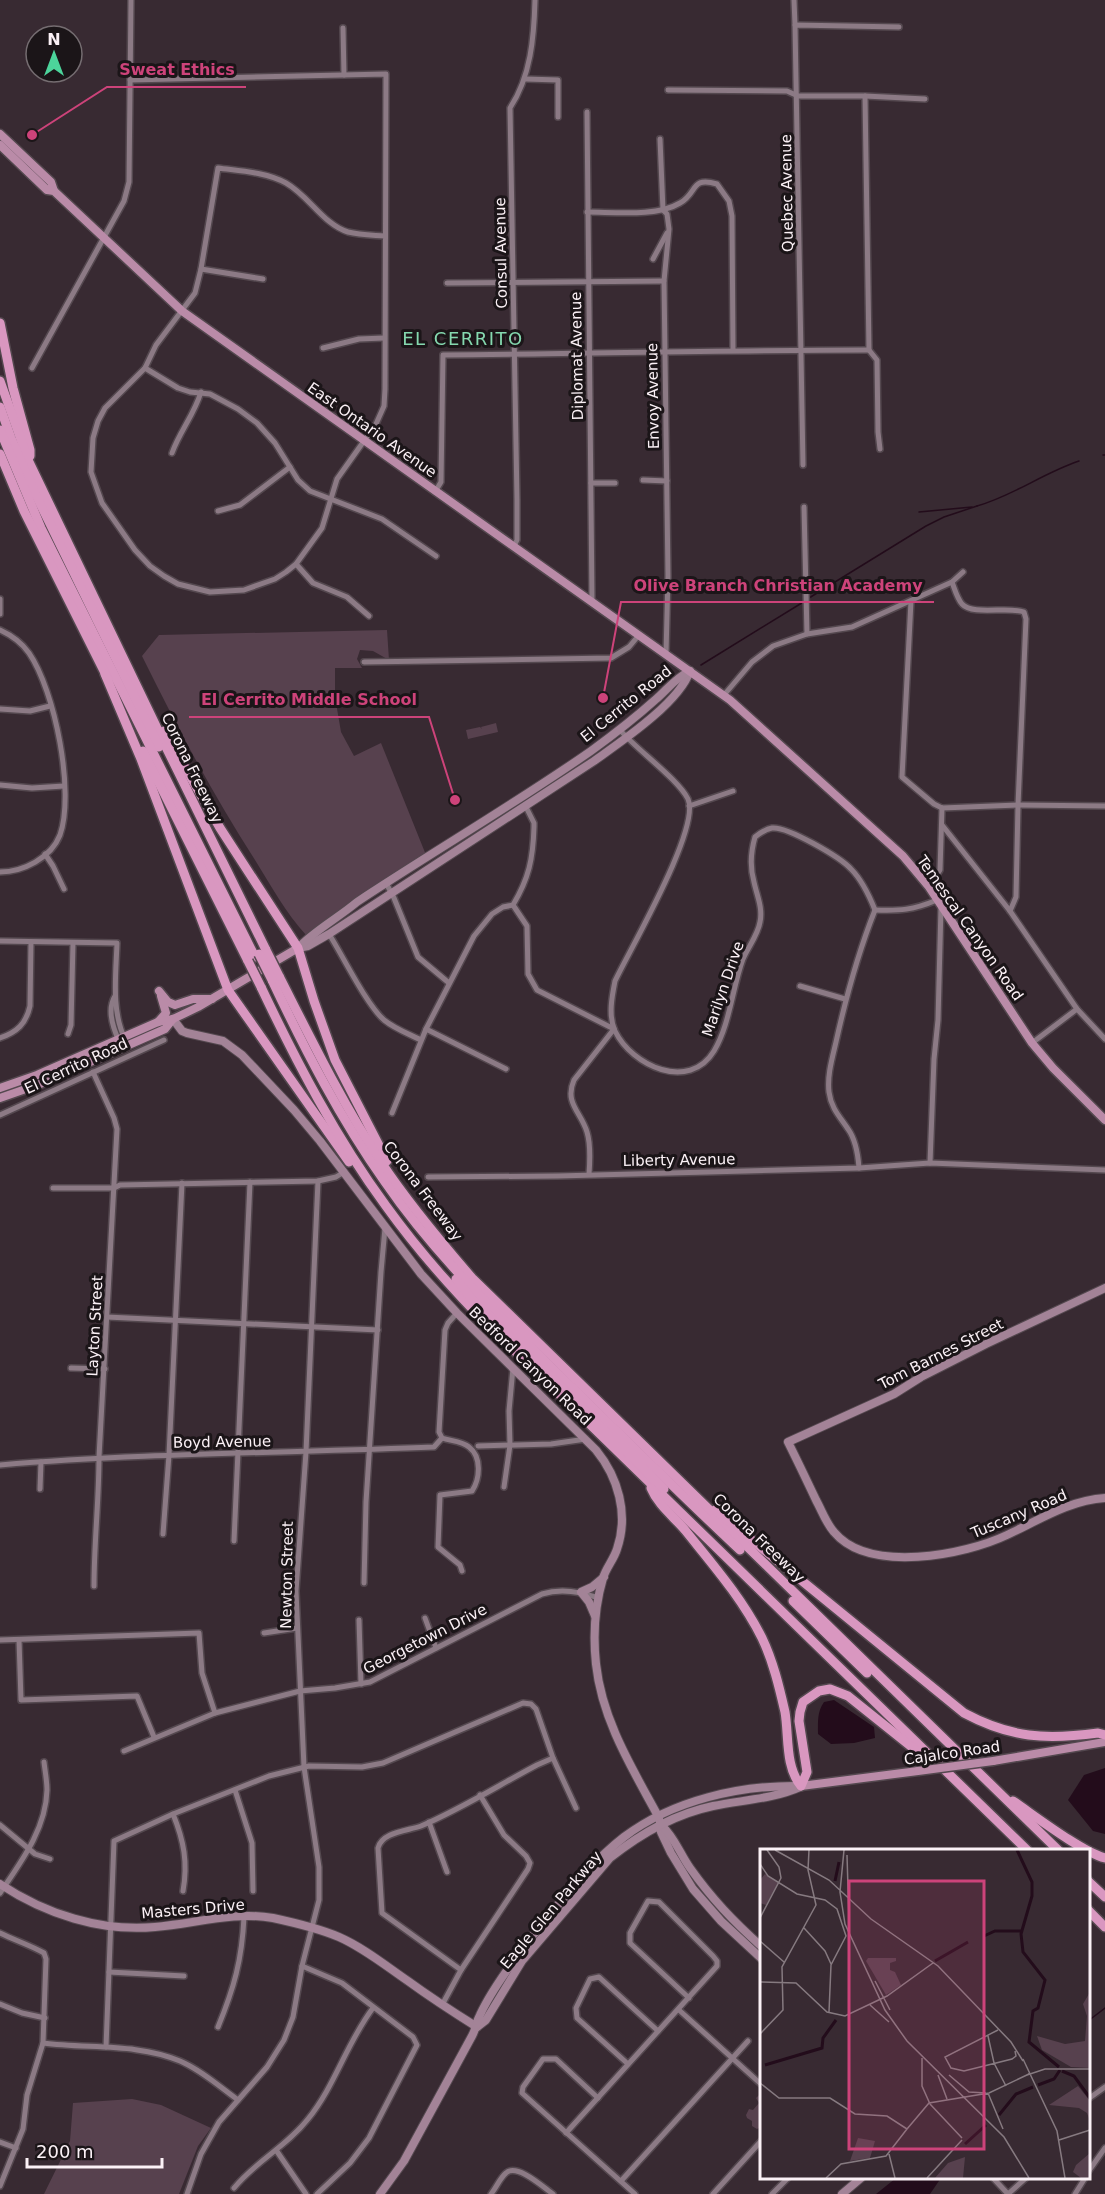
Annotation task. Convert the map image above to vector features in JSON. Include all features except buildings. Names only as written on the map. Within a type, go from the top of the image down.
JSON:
[{"type":"highway","points":[[0,323],[13,388],[30,450],[29,462]]},
{"type":"highway","name":"Corona Freeway","points":[[0,381],[29,462],[126,666],[258,955],[271,981],[392,1178],[472,1278],[1056,1849]]},
{"type":"highway","points":[[0,407],[34,491],[237,906],[258,955]]},
{"type":"highway","points":[[0,430],[41,528],[173,795],[258,955]]},
{"type":"highway","name":"Corona Freeway","points":[[0,454],[24,511],[212,889],[258,955],[271,981],[297,1061],[337,1132],[384,1204],[437,1270],[472,1308],[1025,1849]]},
{"type":"highway","points":[[126,666],[220,828],[298,948],[335,1060],[387,1162],[392,1178]]},
{"type":"highway","points":[[105,674],[141,759],[228,990],[373,1196],[384,1204]]},
{"type":"highway","points":[[173,795],[212,889]]},
{"type":"highway","points":[[271,981],[334,1113],[392,1200],[434,1254],[471,1298],[729,1553],[766,1597]]},
{"type":"highway","points":[[271,981],[325,1086],[362,1147],[408,1213],[467,1283],[1047,1849]]},
{"type":"highway","points":[[672,1474],[964,1713],[985,1724],[1018,1734],[1046,1737],[1098,1733],[1105,1735]]},
{"type":"highway","points":[[649,1483],[655,1498],[684,1529],[744,1605],[762,1639],[774,1668],[785,1713],[793,1776],[801,1786],[807,1772],[799,1721],[800,1712],[803,1702],[812,1695],[830,1689],[841,1691],[848,1696],[980,1804]]},
{"type":"highway","points":[[980,1775],[1039,1818],[1088,1849]]},
{"type":"highway","points":[[1090,1850],[1105,1858]]},
{"type":"highway","points":[[1090,1882],[1105,1897]]},
{"type":"highway","points":[[1090,1889],[1105,1904]]},
{"type":"highway","points":[[1090,1911],[1105,1926]]},
{"type":"main road","name":"East Ontario Avenue","points":[[0,134],[51,182],[54,191],[182,311],[690,671]]},
{"type":"main road","name":"East Ontario Avenue","points":[[0,145],[47,190],[54,191]]},
{"type":"main road","points":[[16,160],[30,169],[36,167]]},
{"type":"main road","name":"Temescal Canyon Road","points":[[690,671],[724,695],[886,838],[929,887],[1032,1043],[1053,1068],[1105,1120]]},
{"type":"main road","name":"El Cerrito Road","points":[[173,1019],[228,990],[298,948],[357,902],[521,798],[620,730],[657,699],[679,676],[690,671]]},
{"type":"main road","name":"El Cerrito Road","points":[[298,948],[308,946],[329,934],[626,738],[664,706],[684,685],[690,671]]},
{"type":"main road","points":[[158,1022],[166,1013],[159,991],[168,1002],[176,1005],[193,999],[212,999]]},
{"type":"main road","points":[[0,1088],[123,1042],[165,1029],[173,1019]]},
{"type":"main road","points":[[0,1098],[40,1084],[158,1022],[173,1019]]},
{"type":"main road","name":"Bedford Canyon Road","points":[[173,1019],[182,1031],[223,1041],[235,1048],[294,1110],[421,1274],[457,1313],[596,1450],[612,1472],[619,1496],[620,1537],[617,1550],[603,1577],[596,1621],[596,1665],[609,1719],[658,1816],[661,1832],[671,1853],[693,1889],[721,1921],[760,1957]]},
{"type":"main road","name":"Tom Barnes Street","points":[[788,1443],[894,1394],[921,1377],[976,1349],[1105,1288]]},
{"type":"main road","name":"Tuscany Road","points":[[788,1443],[833,1531],[852,1545],[887,1555],[929,1556],[969,1550],[1074,1504],[1105,1498]]},
{"type":"main road","points":[[596,1621],[589,1602],[581,1592],[592,1587],[603,1577]]},
{"type":"main road","name":"Cajalco Road","points":[[658,1816],[687,1803],[708,1797],[993,1761],[1105,1742]]},
{"type":"main road","name":"Cajalco Road","points":[[661,1825],[699,1810],[785,1793],[801,1786]]},
{"type":"main road","name":"Eagle Glen Parkway","points":[[380,2194],[404,2161],[477,2027],[479,2017],[516,1959],[554,1910],[601,1857],[622,1838],[658,1816]]},
{"type":"main road","name":"Bedford Canyon Road","points":[[661,1825],[668,1830],[685,1861],[719,1907],[760,1945]]},
{"type":"main road","name":"Eagle Glen Parkway","points":[[477,2027],[486,2020],[522,1961],[610,1858],[635,1839],[661,1825]]},
{"type":"main road","name":"Masters Drive","points":[[1,1888],[48,1910],[85,1922],[112,1926],[156,1927],[226,1917],[244,1917],[270,1918],[313,1927],[367,1952],[477,2027]]},
{"type":"main road","points":[[842,2194],[857,2179]]},
{"type":"street","points":[[32,368],[124,201],[129,182],[131,0]]},
{"type":"street","name":"Consul Avenue","points":[[514,546],[517,540],[510,108],[526,79],[534,26],[535,0]]},
{"type":"street","name":"Quebec Avenue","points":[[794,0],[798,96],[803,465]]},
{"type":"street","points":[[795,25],[899,27]]},
{"type":"street","points":[[343,28],[344,75]]},
{"type":"street","points":[[130,80],[386,74],[384,406],[376,424],[337,479],[322,528],[296,564],[274,579],[244,590],[210,592],[178,584],[164,576],[150,566],[135,550],[102,503],[91,472],[91,455],[98,421],[105,408],[144,368],[156,345],[195,293],[218,168],[278,179],[298,191],[329,221],[346,231],[362,235],[385,236]]},
{"type":"street","points":[[526,79],[558,80],[558,117]]},
{"type":"street","points":[[668,90],[787,92],[798,96],[925,99]]},
{"type":"street","points":[[865,96],[869,350],[877,360],[880,449]]},
{"type":"street","name":"Diplomat Avenue","points":[[587,112],[592,600]]},
{"type":"street","name":"Envoy Avenue","points":[[660,140],[663,210],[667,214],[669,229],[664,281],[668,576],[666,654]]},
{"type":"street","points":[[587,212],[663,210],[682,203],[696,184],[703,181],[717,184],[729,201],[732,216],[733,350]]},
{"type":"street","points":[[653,259],[669,229]]},
{"type":"street","points":[[201,269],[263,279]]},
{"type":"street","points":[[447,283],[664,281]]},
{"type":"street","points":[[323,348],[359,339],[384,338]]},
{"type":"street","points":[[435,492],[441,482],[443,355],[869,350]]},
{"type":"street","points":[[144,368],[178,388],[219,398],[257,423],[275,443],[298,480],[310,491],[382,519],[436,555]]},
{"type":"street","points":[[172,453],[196,409],[201,392]]},
{"type":"street","points":[[218,512],[240,505],[290,467]]},
{"type":"street","points":[[643,480],[667,482]]},
{"type":"street","points":[[591,483],[615,483]]},
{"type":"street","points":[[804,507],[807,634]]},
{"type":"street","points":[[296,564],[313,583],[347,597],[369,616]]},
{"type":"street","points":[[724,695],[762,654],[774,646],[807,634],[838,631],[852,627],[952,582],[963,572]]},
{"type":"street","points":[[952,582],[965,607],[975,610],[1016,609],[1024,612],[1026,619],[1016,897],[1010,911]]},
{"type":"street","points":[[0,599],[0,614]]},
{"type":"street","points":[[911,601],[902,777],[942,808],[1018,805],[1105,806]]},
{"type":"street","points":[[0,630],[15,638],[27,651],[43,680],[61,750],[64,786],[64,818],[59,838],[34,864],[0,872]]},
{"type":"street","points":[[364,662],[611,658],[629,647],[640,635]]},
{"type":"street","points":[[0,709],[30,711],[50,706]]},
{"type":"street","points":[[590,1174],[587,1132],[570,1097],[570,1088],[614,1029],[612,1004],[615,981],[665,886],[690,814],[688,799],[674,782],[620,730]]},
{"type":"street","points":[[0,785],[32,788],[64,786]]},
{"type":"street","points":[[689,806],[733,791]]},
{"type":"street","points":[[392,1113],[426,1029],[474,936],[492,914],[502,907],[513,905],[525,885],[533,854],[534,823],[521,798]]},
{"type":"street","points":[[929,887],[939,870],[942,808]]},
{"type":"street","points":[[942,825],[1010,911],[1077,1009],[1105,1039]]},
{"type":"street","name":"Marilyn Drive","points":[[614,1029],[632,1054],[660,1069],[685,1072],[697,1068],[706,1061],[717,1042],[742,960],[760,924],[761,904],[753,880],[753,846],[755,837],[770,828],[788,831],[851,868],[863,884],[875,910]]},
{"type":"street","points":[[45,855],[54,866],[64,889]]},
{"type":"street","points":[[386,884],[418,957],[449,983]]},
{"type":"street","points":[[859,1168],[856,1144],[849,1130],[836,1114],[829,1095],[828,1080],[845,999],[857,956],[875,910],[902,911],[938,903],[938,1020],[934,1059],[930,1163]]},
{"type":"street","points":[[513,905],[527,926],[528,974],[537,990],[614,1029]]},
{"type":"street","points":[[329,934],[382,1019],[421,1040]]},
{"type":"street","points":[[0,941],[117,943],[112,1013],[113,1027],[123,1042]]},
{"type":"street","points":[[0,1038],[20,1028],[28,1015],[31,942]]},
{"type":"street","points":[[68,1034],[71,1025],[73,943]]},
{"type":"street","points":[[800,986],[845,999]]},
{"type":"street","points":[[1032,1043],[1077,1009]]},
{"type":"street","points":[[426,1029],[506,1069]]},
{"type":"street","name":"El Cerrito Road","points":[[0,1115],[164,1040]]},
{"type":"street","name":"Layton Street","points":[[93,1072],[116,1124],[94,1586]]},
{"type":"street","name":"Liberty Avenue","points":[[428,1177],[859,1168],[930,1163],[1105,1170]]},
{"type":"street","points":[[53,1188],[318,1181],[336,1178],[344,1172]]},
{"type":"street","name":"Newton Street","points":[[187,2194],[201,2154],[219,2122],[267,2067],[284,2040],[293,2017],[302,1966],[319,1900],[320,1876],[304,1767],[297,1628],[297,1562],[306,1452],[318,1181]]},
{"type":"street","points":[[234,1541],[250,1182]]},
{"type":"street","points":[[163,1534],[182,1183]]},
{"type":"street","points":[[363,1583],[385,1228]]},
{"type":"street","points":[[457,1313],[448,1323],[444,1335],[439,1432],[442,1438],[469,1447],[476,1457],[477,1480],[472,1491],[440,1496],[438,1547],[460,1565],[462,1571]]},
{"type":"street","points":[[107,1317],[378,1330]]},
{"type":"street","points":[[71,1368],[105,1369]]},
{"type":"street","points":[[504,1487],[510,1445],[509,1412],[513,1368]]},
{"type":"street","name":"Boyd Avenue","points":[[0,1465],[99,1457],[434,1447],[442,1438]]},
{"type":"street","points":[[478,1446],[551,1444],[586,1440]]},
{"type":"street","points":[[40,1489],[41,1462]]},
{"type":"street","name":"Georgetown Drive","points":[[124,1751],[215,1713],[300,1691],[361,1684],[378,1678],[542,1594],[560,1590],[581,1592],[599,1598]]},
{"type":"street","points":[[425,1618],[436,1648]]},
{"type":"street","points":[[359,1620],[361,1684]]},
{"type":"street","points":[[264,1633],[297,1628]]},
{"type":"street","points":[[0,1640],[199,1633],[202,1673],[215,1713]]},
{"type":"street","points":[[19,1640],[21,1700],[137,1696],[154,1737]]},
{"type":"street","points":[[106,2047],[114,1841],[269,1776],[304,1767],[362,1767],[383,1763],[523,1703],[531,1704],[536,1709],[553,1758],[576,1808]]},
{"type":"street","points":[[461,1970],[382,1913],[378,1848],[380,1842],[386,1837],[429,1822],[553,1758]]},
{"type":"street","points":[[1,1888],[29,1850],[44,1816],[47,1790],[44,1762]]},
{"type":"street","points":[[235,1790],[252,1843],[253,1891]]},
{"type":"street","points":[[442,2005],[461,1970],[530,1863],[526,1856],[504,1835],[480,1795]]},
{"type":"street","points":[[173,1815],[186,1854],[183,1891]]},
{"type":"street","points":[[429,1822],[447,1872]]},
{"type":"street","points":[[0,1825],[29,1850],[50,1859]]},
{"type":"street","points":[[566,2133],[679,2010],[717,1966],[717,1961],[713,1956],[659,1902],[652,1900],[645,1904],[629,1938],[630,1943],[689,1998]]},
{"type":"street","points":[[218,2027],[231,1995],[240,1961],[244,1917]]},
{"type":"street","points":[[0,1933],[44,1953],[46,1959],[43,2043],[27,2095],[23,2129],[0,2186]]},
{"type":"street","points":[[302,1966],[342,1983],[413,2037],[417,2044],[369,2138],[350,2163],[317,2194]]},
{"type":"street","points":[[110,1972],[184,1976]]},
{"type":"street","points":[[628,2064],[577,2018],[576,2008],[590,1978],[599,1977],[658,2031]]},
{"type":"street","points":[[0,2004],[22,2013],[45,2018]]},
{"type":"street","points":[[234,2188],[247,2172],[289,2139],[310,2117],[355,2035],[373,2008]]},
{"type":"street","points":[[679,2010],[760,2083]]},
{"type":"street","points":[[621,2181],[748,2041]]},
{"type":"street","points":[[43,2043],[144,2050],[183,2062],[238,2100]]},
{"type":"street","points":[[598,2098],[556,2059],[543,2059],[523,2087],[522,2093],[635,2194]]},
{"type":"street","points":[[1090,2098],[1105,2087]]},
{"type":"street","points":[[0,2142],[16,2148]]},
{"type":"street","points":[[713,2194],[760,2142]]},
{"type":"street","points":[[1090,2170],[1105,2148]]},
{"type":"street","points":[[276,2150],[306,2194]]},
{"type":"street","points":[[492,2194],[506,2173],[512,2170],[522,2172],[553,2194]]},
{"type":"street","points":[[772,2194],[787,2179]]},
{"type":"street","points":[[994,2179],[1008,2194],[1025,2179]]},
{"type":"street","points":[[1075,2194],[1084,2179]]},
{"type":"shaded area","points":[[387,630],[389,660],[373,651],[360,650],[357,659],[362,668],[335,668],[335,697],[341,732],[354,756],[381,743],[426,855],[360,903],[306,935],[279,899],[224,810],[142,656],[159,635]]},
{"type":"shaded area","points":[[496,723],[498,732],[468,739],[466,730],[480,727],[482,729],[481,727]]},
{"type":"shaded area","points":[[834,1700],[874,1727],[875,1738],[854,1743],[831,1744],[818,1734],[820,1710],[824,1702]]},
{"type":"shaded area","points":[[1105,1768],[1105,1834],[1093,1831],[1068,1800],[1084,1775]]},
{"type":"shaded area","points":[[760,2094],[760,2128],[757,2129],[752,2126],[752,2121],[746,2115],[749,2109],[753,2110],[759,2103],[756,2098]]},
{"type":"shaded area","points":[[132,2099],[161,2105],[211,2128],[198,2146],[179,2194],[44,2194],[70,2141],[73,2103]]},
{"type":"shaded area","points":[[895,2179],[940,2179],[930,2194],[876,2194]]},
{"type":"waterway","points":[[977,506],[1079,461]]},
{"type":"waterway","points":[[809,598],[926,526],[944,517],[977,506]]},
{"type":"waterway","points":[[919,512],[972,507]]},
{"type":"waterway","points":[[701,665],[805,601]]},
{"type":"waterway","points":[[1090,2019],[1105,2008]]},
{"type":"place","name":"Sweat Ethics","points":[[32,135]]},
{"type":"place","name":"Olive Branch Christian Academy","points":[[603,698]]},
{"type":"place","name":"El Cerrito Middle School","points":[[455,800]]},
{"type":"district","name":"EL CERRITO","points":[[463,338]]}]
